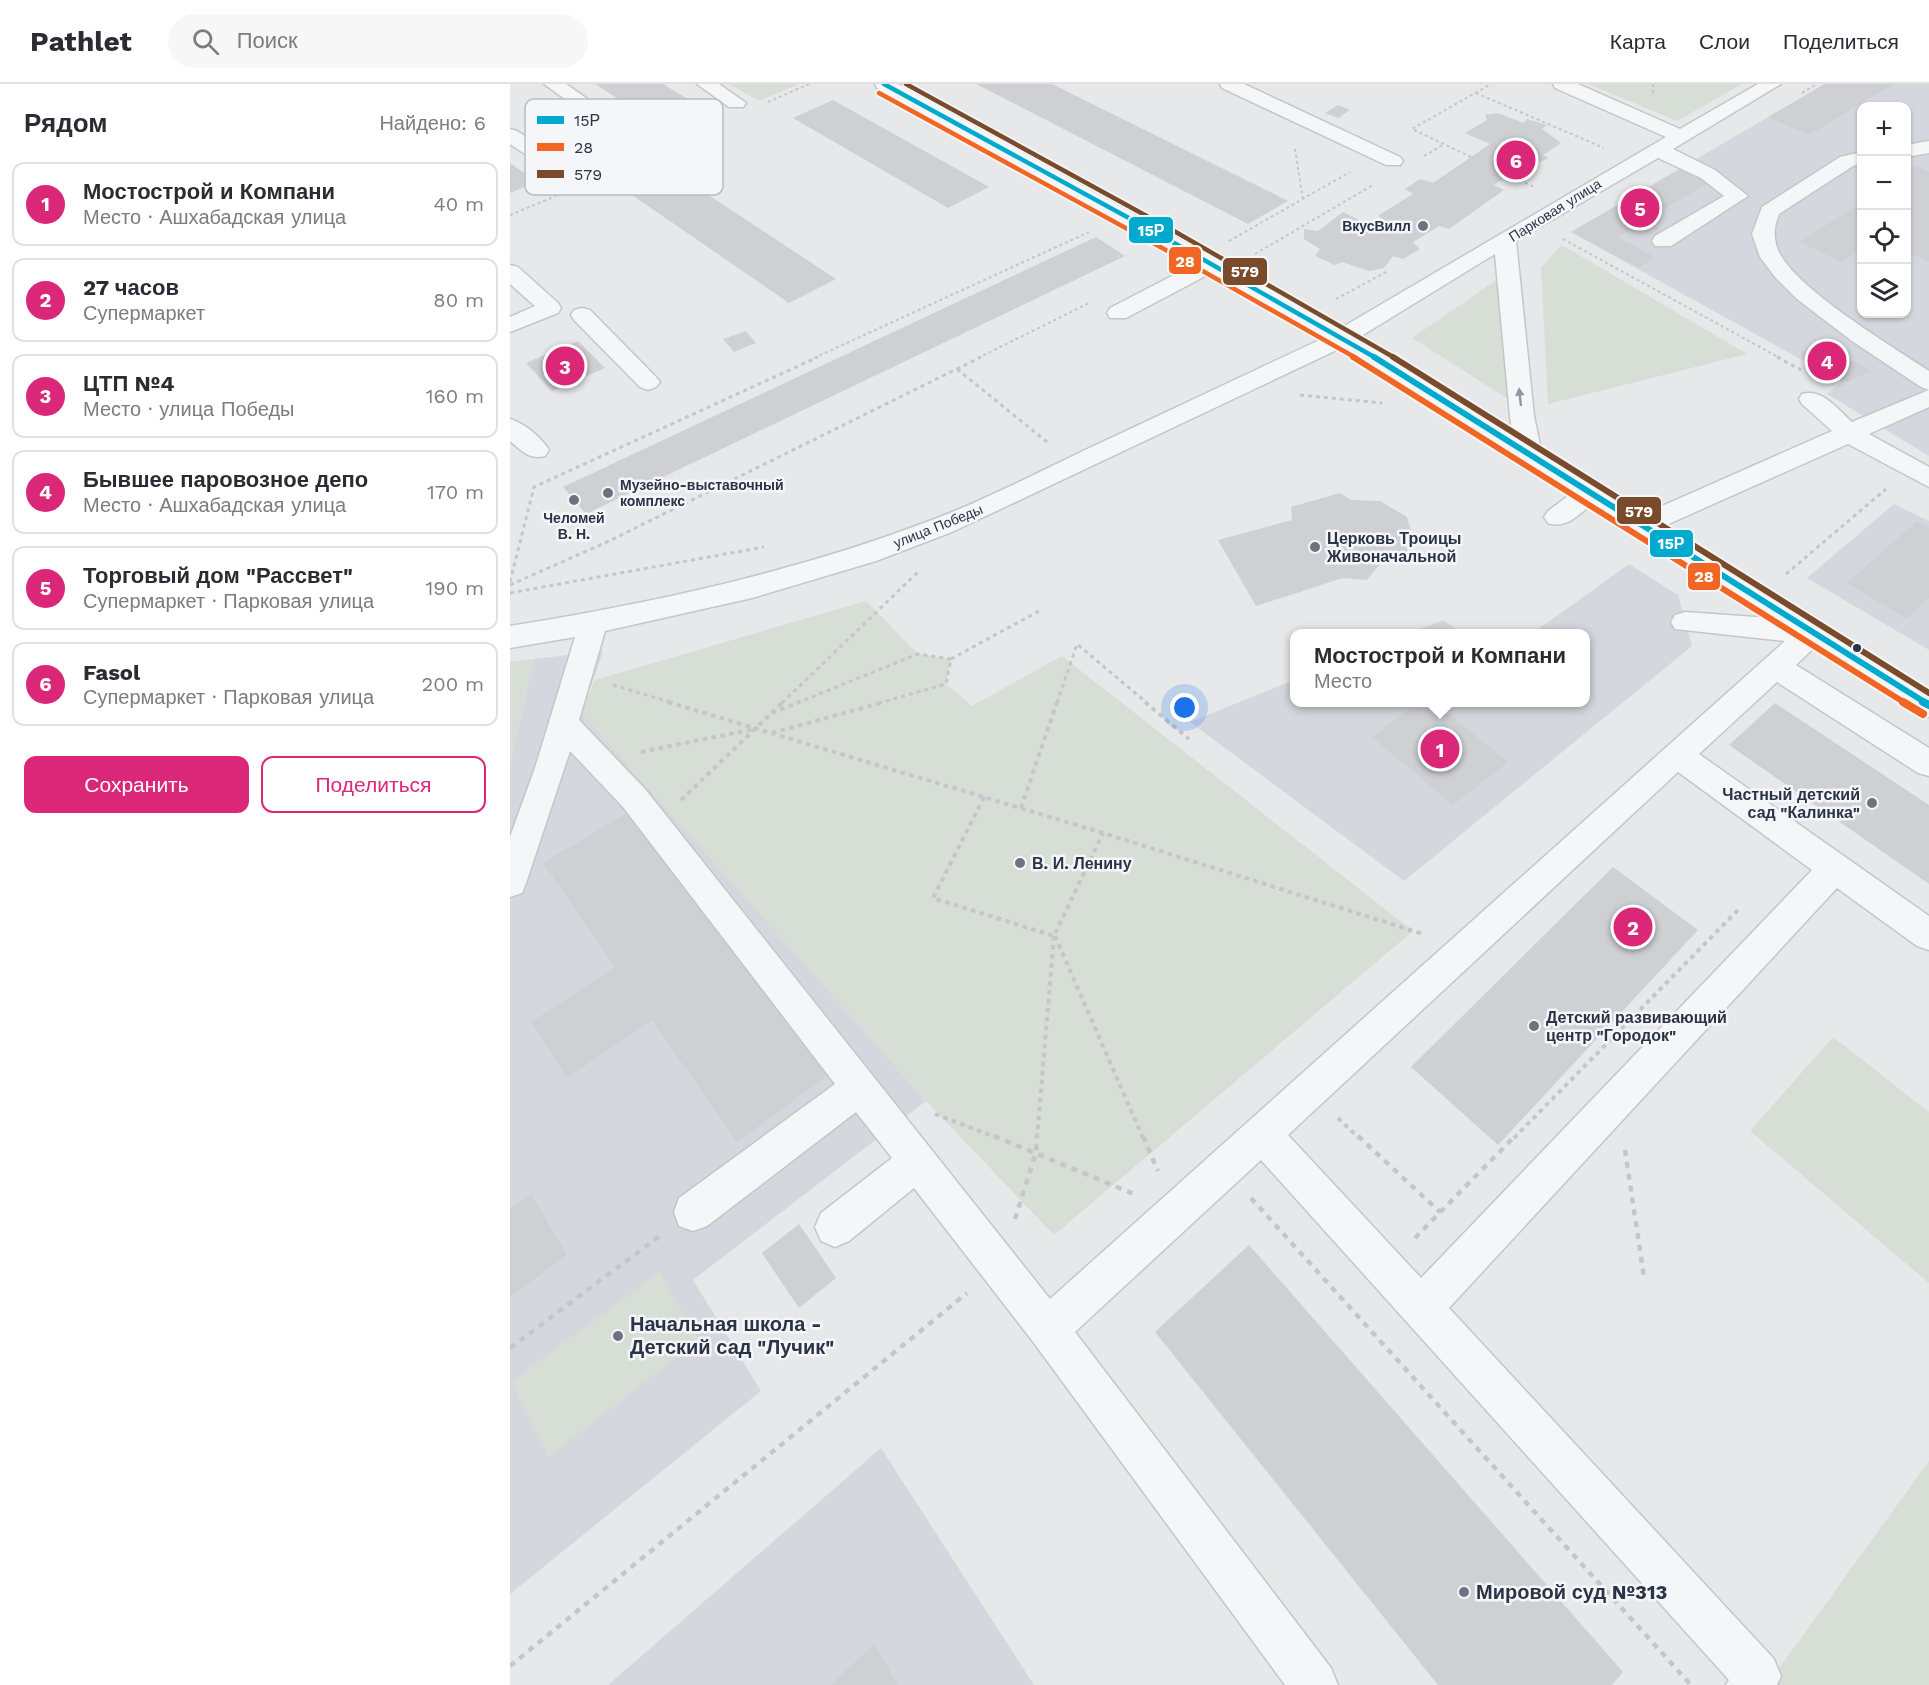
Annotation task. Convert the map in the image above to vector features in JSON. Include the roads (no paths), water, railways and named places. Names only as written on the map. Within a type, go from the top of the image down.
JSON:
[{"type":"street","points":[[553,84],[576,99]]},
{"type":"street","points":[[706,84],[736,103]]},
{"type":"street","points":[[884,84],[1212,264],[1340,339],[1929,705]]},
{"type":"street","points":[[1229,84],[1394,161]]},
{"type":"street","points":[[1562,84],[1680,136]]},
{"type":"street","name":"Парковая улица","points":[[1340,339],[1656,150],[1772,84]]},
{"type":"street","points":[[510,135],[525,145]]},
{"type":"street","points":[[1911,150],[1929,147]]},
{"type":"street","points":[[1656,150],[1708,174],[1738,196],[1663,241]]},
{"type":"street","points":[[1857,159],[1846,160],[1769,212],[1762,235],[1771,259],[1803,294],[1929,382]]},
{"type":"street","points":[[1504,241],[1522,416],[1529,455]]},
{"type":"street","points":[[1118,313],[1212,264]]},
{"type":"street","points":[[510,272],[550,308],[510,325]]},
{"type":"street","points":[[582,315],[648,382]]},
{"type":"street","name":"улица Победы","points":[[510,637],[593,623],[752,588],[866,554],[943,526],[1229,394],[1340,339]]},
{"type":"street","points":[[1642,525],[1929,398]]},
{"type":"street","points":[[1811,399],[1850,434],[1920,473]]},
{"type":"street","points":[[510,427],[536,450]]},
{"type":"street","points":[[1557,517],[1591,493]]},
{"type":"street","points":[[1685,622],[1813,632]]},
{"type":"street","points":[[510,883],[564,723],[593,623]]},
{"type":"street","points":[[1048,1329],[1813,632]]},
{"type":"street","points":[[1775,666],[1929,764]]},
{"type":"street","points":[[564,723],[654,825],[1000,1266],[1314,1685]]},
{"type":"street","points":[[1677,755],[1929,935]]},
{"type":"street","points":[[1421,1308],[1835,868]]},
{"type":"street","points":[[693,1212],[860,1087]]},
{"type":"street","points":[[1262,1134],[1757,1676],[1750,1685]]},
{"type":"street","points":[[835,1227],[918,1161]]},
{"type":"place","name":"Fasol","points":[[1516,160]]},
{"type":"place","name":"Торговый дом \"Рассвет\"","points":[[1640,208]]},
{"type":"place","name":"ВкусВилл","points":[[1423,226]]},
{"type":"place","name":"Бывшее паровозное депо","points":[[1827,361]]},
{"type":"place","name":"ЦТП №4","points":[[565,366]]},
{"type":"place","name":"Музейно-выставочный комплекс","points":[[608,493]]},
{"type":"place","name":"Челомей В. Н.","points":[[574,500]]},
{"type":"place","name":"Церковь Троицы Живоначальной","points":[[1315,547]]},
{"type":"place","name":"Мостострой и Компани","points":[[1440,749]]},
{"type":"place","name":"Частный детский сад \"Калинка\"","points":[[1872,803]]},
{"type":"place","name":"В. И. Ленину","points":[[1020,863]]},
{"type":"place","name":"27 часов","points":[[1633,927]]},
{"type":"place","name":"Детский развивающий центр \"Городок\"","points":[[1534,1026]]},
{"type":"place","name":"Начальная школа - Детский сад \"Лучик\"","points":[[618,1336]]},
{"type":"place","name":"Мировой суд №313","points":[[1464,1592]]}]
